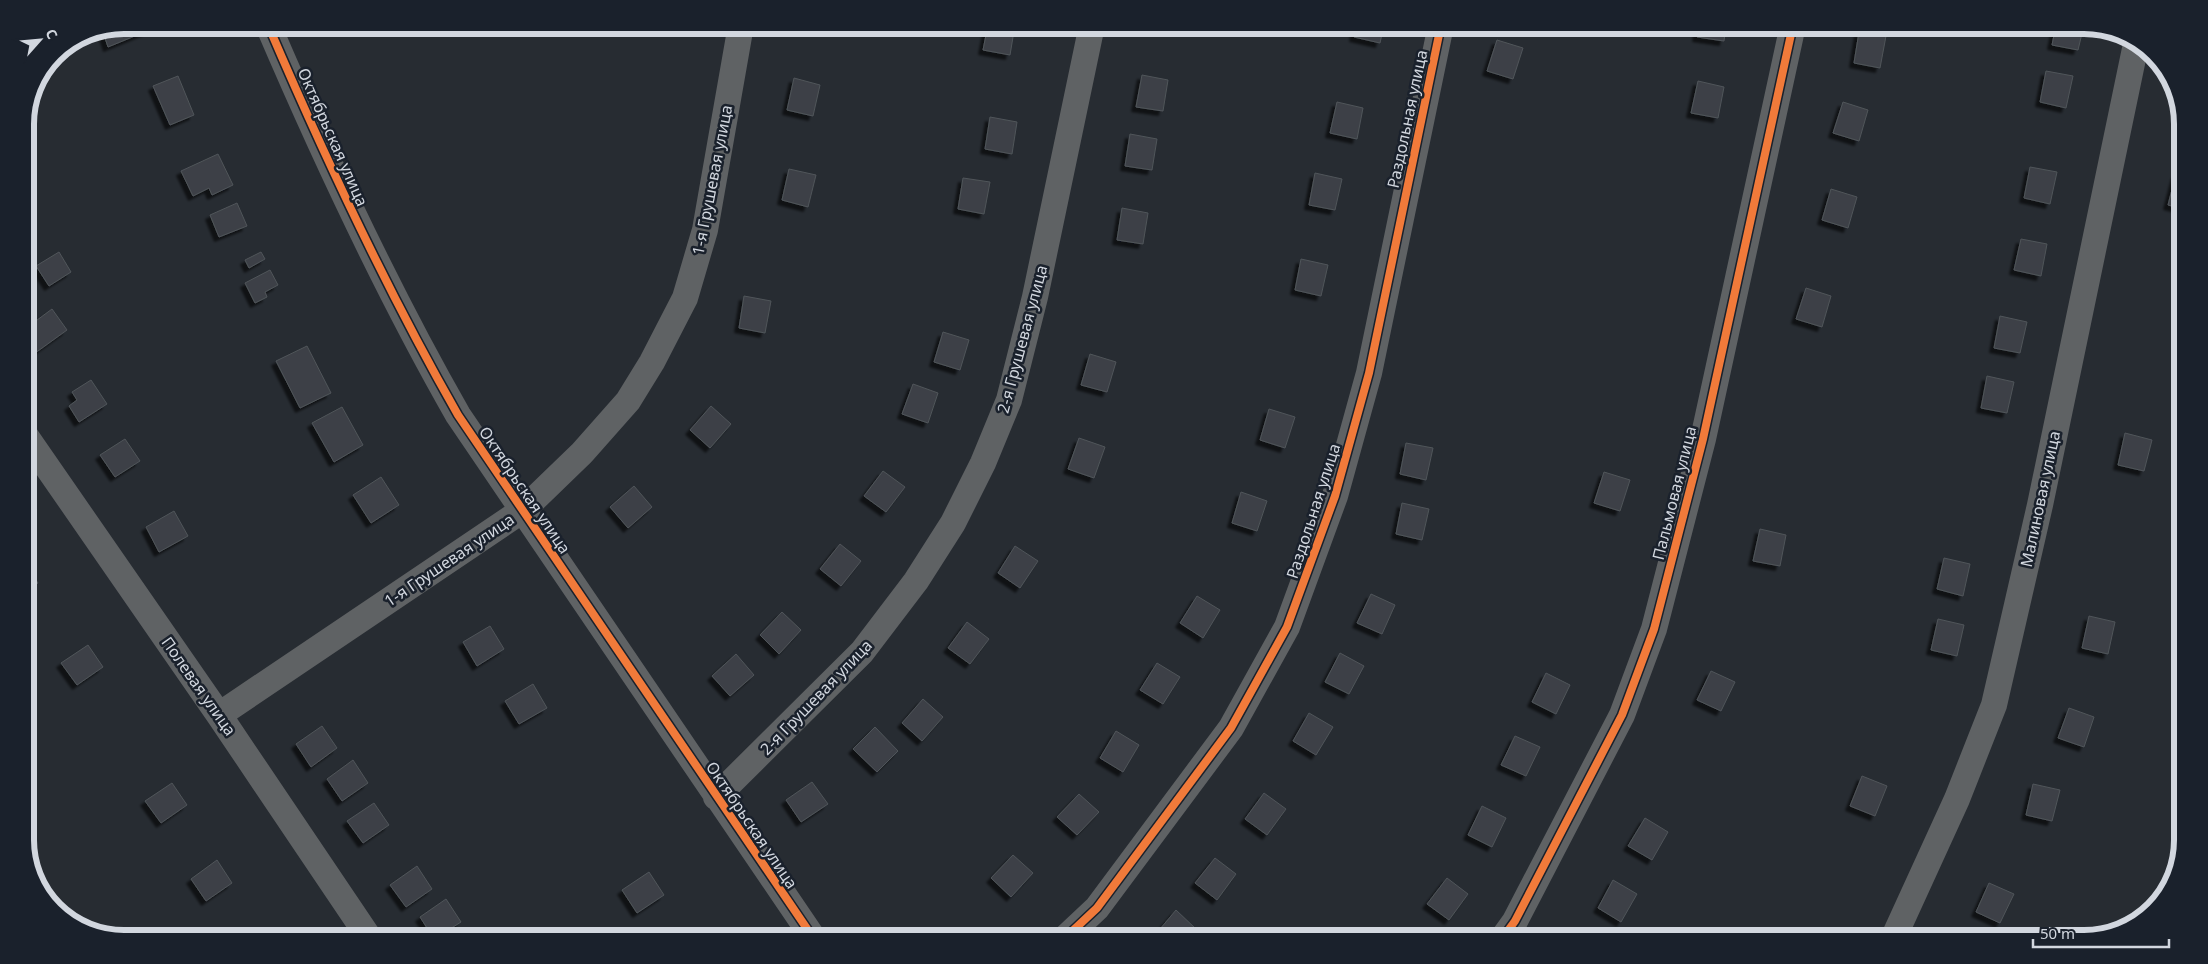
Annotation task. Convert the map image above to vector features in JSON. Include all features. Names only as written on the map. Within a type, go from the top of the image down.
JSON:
[{"type":"street","name":"Октябрьская улица","points":[[272,34],[308,118],[361,232],[414,339],[458,415],[808,930]]},
{"type":"street","name":"1-я Грушевая улица","points":[[219,715],[523,510],[582,453],[628,401],[652,362],[685,298],[705,230],[739,34]]},
{"type":"street","name":"2-я Грушевая улица","points":[[716,797],[862,652],[927,564],[953,522],[983,463],[1009,400],[1030,316],[1090,34]]},
{"type":"street","name":"Раздольная улица","points":[[1073,930],[1096,908],[1230,728],[1287,628],[1335,496],[1369,373],[1439,34]]},
{"type":"street","name":"Пальмовая улица","points":[[1509,930],[1515,922],[1622,715],[1654,629],[1703,439],[1791,34]]},
{"type":"street","name":"Малиновая улица","points":[[1897,930],[1957,799],[1994,705],[2040,505],[2135,50]]},
{"type":"street","name":"Полевая улица","points":[[34,448],[219,715],[364,930]]},
{"type":"building","points":[[140,34],[108,47],[104,36]]},
{"type":"building","points":[[986,34],[1014,34],[1010,55],[983,50]]},
{"type":"building","points":[[1354,34],[1382,34],[1380,43],[1354,37]]},
{"type":"building","points":[[1698,34],[1725,34],[1724,41],[1697,37]]},
{"type":"building","points":[[1859,34],[1886,36],[1880,68],[1854,63]]},
{"type":"building","points":[[2054,34],[2082,34],[2078,50],[2052,45]]},
{"type":"building","points":[[1497,40],[1523,48],[1513,79],[1487,71]]},
{"type":"building","points":[[2046,71],[2073,76],[2066,108],[2040,102]]},
{"type":"building","points":[[1142,75],[1168,80],[1163,111],[1136,107]]},
{"type":"building","points":[[178,76],[194,115],[170,125],[153,86]]},
{"type":"building","points":[[794,78],[820,85],[813,116],[787,110]]},
{"type":"building","points":[[1698,81],[1724,87],[1718,118],[1691,113]]},
{"type":"building","points":[[1337,102],[1363,108],[1357,139],[1330,133]]},
{"type":"building","points":[[1843,102],[1868,110],[1859,141],[1833,133]]},
{"type":"building","points":[[990,117],[1017,122],[1012,154],[985,149]]},
{"type":"building","points":[[1130,134],[1157,139],[1152,170],[1125,166]]},
{"type":"building","points":[[218,154],[233,185],[212,195],[209,188],[193,196],[181,171]]},
{"type":"building","points":[[2030,167],[2057,172],[2050,204],[2024,198]]},
{"type":"building","points":[[789,169],[816,175],[808,207],[782,200]]},
{"type":"building","points":[[1315,173],[1342,179],[1335,210],[1309,205]]},
{"type":"building","points":[[963,178],[990,182],[984,214],[958,209]]},
{"type":"building","points":[[2174,182],[2174,207],[2168,205]]},
{"type":"building","points":[[1831,189],[1857,197],[1848,228],[1822,220]]},
{"type":"building","points":[[237,203],[247,226],[219,237],[210,215]]},
{"type":"building","points":[[1122,208],[1148,213],[1143,244],[1117,240]]},
{"type":"building","points":[[2021,239],[2047,244],[2041,276],[2014,270]]},
{"type":"building","points":[[59,252],[71,272],[49,286],[36,266]]},
{"type":"building","points":[[261,252],[265,259],[249,268],[245,260]]},
{"type":"building","points":[[1301,259],[1328,265],[1321,296],[1295,290]]},
{"type":"building","points":[[270,270],[278,285],[265,292],[267,297],[255,303],[245,283]]},
{"type":"building","points":[[1806,288],[1831,296],[1822,327],[1796,319]]},
{"type":"building","points":[[744,296],[771,301],[765,333],[739,328]]},
{"type":"building","points":[[52,309],[67,330],[34,354],[34,322]]},
{"type":"building","points":[[2000,316],[2027,322],[2020,353],[1994,348]]},
{"type":"building","points":[[943,332],[969,340],[960,370],[934,362]]},
{"type":"building","points":[[307,346],[331,393],[300,408],[276,361]]},
{"type":"building","points":[[1090,354],[1116,362],[1107,392],[1081,385]]},
{"type":"building","points":[[1987,376],[2014,382],[2007,413],[1981,408]]},
{"type":"building","points":[[91,380],[107,404],[79,422],[69,406],[77,400],[72,392]]},
{"type":"building","points":[[913,384],[938,393],[928,423],[902,414]]},
{"type":"building","points":[[711,406],[731,424],[710,448],[690,430]]},
{"type":"building","points":[[342,407],[363,445],[334,462],[312,423]]},
{"type":"building","points":[[1269,409],[1295,417],[1285,448],[1260,440]]},
{"type":"building","points":[[2125,433],[2152,440],[2144,471],[2118,465]]},
{"type":"building","points":[[1079,438],[1105,447],[1094,478],[1068,469]]},
{"type":"building","points":[[125,439],[140,461],[115,477],[100,455]]},
{"type":"building","points":[[1406,443],[1433,448],[1426,480],[1400,474]]},
{"type":"building","points":[[883,471],[905,487],[886,512],[864,496]]},
{"type":"building","points":[[1604,472],[1630,480],[1620,511],[1594,503]]},
{"type":"building","points":[[381,477],[399,505],[371,523],[353,495]]},
{"type":"building","points":[[634,486],[652,507],[628,528],[610,507]]},
{"type":"building","points":[[1241,492],[1267,501],[1257,531],[1232,523]]},
{"type":"building","points":[[1402,503],[1429,509],[1422,540],[1396,534]]},
{"type":"building","points":[[174,511],[188,536],[159,552],[146,527]]},
{"type":"building","points":[[1760,529],[1786,535],[1780,566],[1753,561]]},
{"type":"building","points":[[840,544],[861,561],[841,586],[820,569]]},
{"type":"building","points":[[1015,546],[1038,561],[1020,588],[998,573]]},
{"type":"building","points":[[1944,558],[1970,564],[1963,596],[1937,589]]},
{"type":"building","points":[[34,577],[38,583],[34,586]]},
{"type":"building","points":[[1371,594],[1395,605],[1382,634],[1357,623]]},
{"type":"building","points":[[1197,596],[1220,610],[1203,638],[1180,623]]},
{"type":"building","points":[[782,612],[801,630],[779,654],[760,635]]},
{"type":"building","points":[[2089,616],[2115,622],[2108,654],[2082,648]]},
{"type":"building","points":[[1938,619],[1964,625],[1957,656],[1931,650]]},
{"type":"building","points":[[967,622],[989,639],[970,664],[948,648]]},
{"type":"building","points":[[490,626],[504,649],[477,666],[463,642]]},
{"type":"building","points":[[88,645],[103,667],[77,685],[61,663]]},
{"type":"building","points":[[1340,653],[1364,666],[1349,694],[1325,682]]},
{"type":"building","points":[[736,654],[754,675],[730,696],[712,676]]},
{"type":"building","points":[[1157,663],[1180,677],[1163,704],[1140,690]]},
{"type":"building","points":[[1711,671],[1735,682],[1721,711],[1697,700]]},
{"type":"building","points":[[1546,673],[1570,685],[1556,714],[1532,702]]},
{"type":"building","points":[[533,684],[547,708],[519,724],[505,701]]},
{"type":"building","points":[[923,699],[943,717],[922,741],[902,723]]},
{"type":"building","points":[[2069,708],[2094,717],[2084,747],[2058,738]]},
{"type":"building","points":[[1309,713],[1333,727],[1316,755],[1293,741]]},
{"type":"building","points":[[322,726],[337,748],[311,767],[296,744]]},
{"type":"building","points":[[875,727],[898,751],[877,772],[853,749]]},
{"type":"building","points":[[1116,731],[1139,745],[1123,772],[1100,758]]},
{"type":"building","points":[[1515,736],[1540,747],[1526,776],[1501,765]]},
{"type":"building","points":[[353,760],[368,783],[342,801],[327,779]]},
{"type":"building","points":[[1862,776],[1887,786],[1875,816],[1850,806]]},
{"type":"building","points":[[812,782],[828,804],[801,822],[786,800]]},
{"type":"building","points":[[172,783],[187,805],[161,823],[145,801]]},
{"type":"building","points":[[2033,784],[2060,790],[2052,821],[2026,815]]},
{"type":"building","points":[[1264,793],[1286,809],[1267,835],[1245,819]]},
{"type":"building","points":[[1079,794],[1099,812],[1077,835],[1057,817]]},
{"type":"building","points":[[374,803],[389,825],[363,843],[347,821]]},
{"type":"building","points":[[1482,806],[1506,818],[1492,847],[1468,835]]},
{"type":"building","points":[[1645,818],[1668,832],[1652,860],[1628,846]]},
{"type":"building","points":[[1013,855],[1033,873],[1011,897],[991,878]]},
{"type":"building","points":[[1215,858],[1236,874],[1217,900],[1195,883]]},
{"type":"building","points":[[217,860],[232,883],[206,901],[191,879]]},
{"type":"building","points":[[417,866],[432,889],[406,907],[390,885]]},
{"type":"building","points":[[649,872],[664,895],[637,913],[622,890]]},
{"type":"building","points":[[1447,878],[1468,894],[1449,920],[1427,904]]},
{"type":"building","points":[[1613,880],[1637,894],[1621,922],[1598,908]]},
{"type":"building","points":[[1989,883],[2014,894],[2000,923],[1976,912]]},
{"type":"building","points":[[446,899],[461,922],[448,930],[428,930],[420,917]]},
{"type":"building","points":[[1176,910],[1196,929],[1195,930],[1159,930]]},
{"type":"cycle path","points":[[272,34],[357,223],[406,320],[458,415],[808,930]]},
{"type":"cycle path","points":[[1074,930],[1097,908],[1231,728],[1287,627],[1335,496],[1369,373],[1439,34]]},
{"type":"cycle path","points":[[1508,930],[1515,921],[1622,715],[1654,629],[1703,439],[1791,34]]}]
